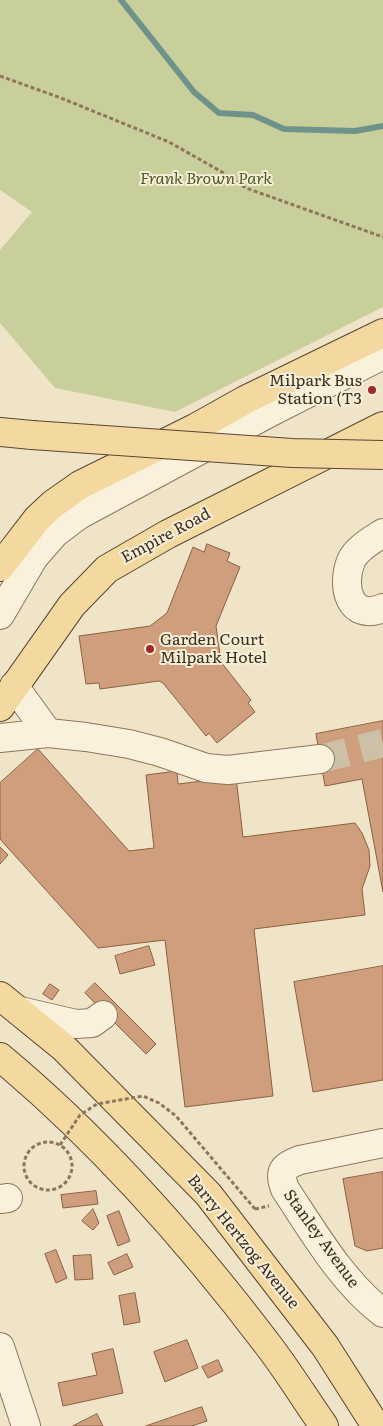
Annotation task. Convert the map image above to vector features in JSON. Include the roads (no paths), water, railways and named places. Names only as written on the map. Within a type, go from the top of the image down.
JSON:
[{"type":"main road","points":[[0,567],[37,518],[52,504],[80,485],[195,428],[245,400],[383,333]]},
{"type":"main road","name":"Empire Road","points":[[7,696],[72,605],[96,579],[117,562],[168,534],[383,426]]},
{"type":"main road","points":[[0,432],[292,452],[383,455]]},
{"type":"main road","name":"Barry Hertzog Avenue","points":[[10,1004],[64,1047],[208,1194],[325,1346],[377,1419]]},
{"type":"main road","points":[[0,1057],[30,1081],[86,1134],[210,1271],[269,1346],[324,1426]]},
{"type":"street","points":[[0,615],[34,557],[55,533],[79,516],[269,413],[383,355]]},
{"type":"street","points":[[383,533],[368,542],[352,559],[348,576],[348,590],[352,604],[360,610],[367,612],[383,608]]},
{"type":"street","points":[[7,696],[48,733]]},
{"type":"street","points":[[0,738],[48,733],[129,744],[160,752],[206,768],[228,770],[320,759]]},
{"type":"street","points":[[10,1004],[76,1024],[92,1023],[103,1015]]},
{"type":"street","name":"Stanley Avenue","points":[[383,1143],[300,1160],[290,1164],[282,1171],[280,1178],[284,1189],[357,1290],[383,1313]]},
{"type":"street","points":[[0,1347],[26,1426]]},
{"type":"waterway","points":[[121,0],[194,92],[219,113],[253,115],[284,129],[355,131],[383,126]]},
{"type":"tunnel","points":[[320,759],[383,743]]},
{"type":"place","name":"Milpark Bus Station (T3","points":[[372,390]]},
{"type":"place","name":"Garden Court Milpark Hotel","points":[[150,649]]},
{"type":"park label","name":"Frank Brown Park","points":[[206,179]]}]
